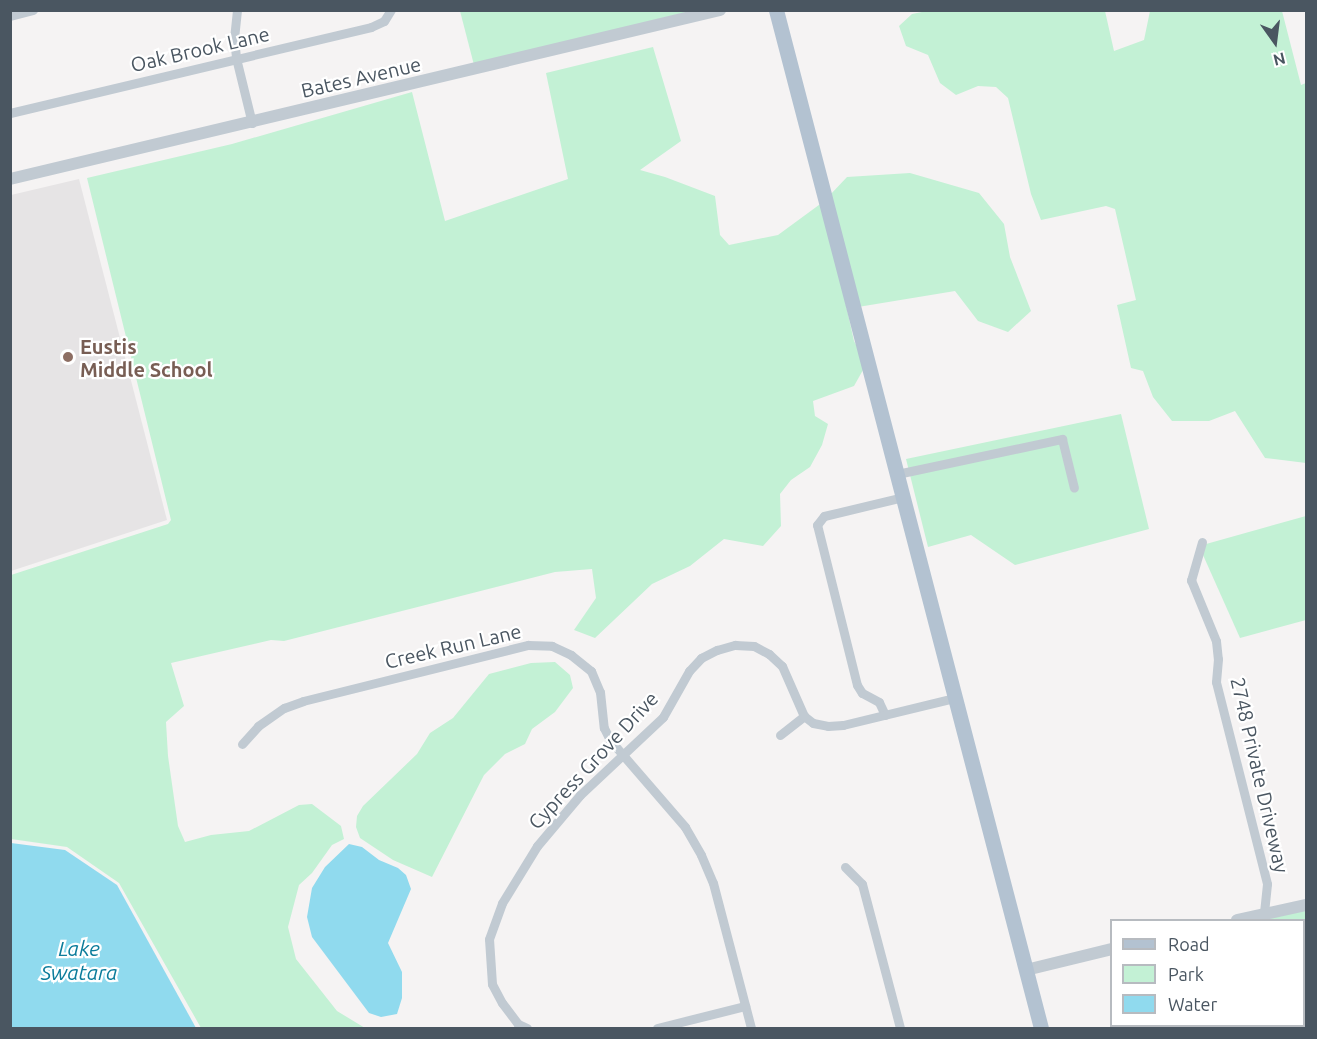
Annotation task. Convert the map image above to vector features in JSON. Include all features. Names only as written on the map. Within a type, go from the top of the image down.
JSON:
[{"type":"main road","points":[[776,10],[1041,1029]]},
{"type":"street","points":[[10,16],[33,10]]},
{"type":"street","points":[[237,10],[234,38],[236,58],[252,123]]},
{"type":"street","name":"Oak Brook Lane","points":[[10,113],[371,27],[384,21],[391,10]]},
{"type":"street","name":"Bates Avenue","points":[[10,179],[720,10]]},
{"type":"street","points":[[897,474],[1062,439],[1074,488]]},
{"type":"street","points":[[885,715],[879,702],[862,693],[857,685],[817,525],[824,516],[903,497]]},
{"type":"street","name":"2748 Private Driveway","points":[[1202,542],[1191,580],[1216,641],[1218,659],[1216,682],[1267,884],[1264,914]]},
{"type":"street","name":"Creek Run Lane","points":[[242,744],[267,720],[284,708],[303,701],[528,645],[552,646],[572,655],[591,671],[600,692],[604,728],[621,756],[685,827],[702,855],[713,883],[751,1029]]},
{"type":"street","name":"Cypress Grove Drive","points":[[527,1029],[518,1024],[502,1003],[492,984],[489,939],[502,903],[537,846],[580,795],[663,717],[689,670],[701,658],[717,650],[735,645],[754,646],[769,654],[782,666],[804,716]]},
{"type":"street","points":[[780,735],[804,716],[813,723],[828,726],[955,698]]},
{"type":"street","points":[[845,867],[862,884],[900,1029]]},
{"type":"street","points":[[1245,919],[1306,905]]},
{"type":"street","points":[[1026,970],[1110,949]]},
{"type":"street","points":[[657,1029],[745,1006]]},
{"type":"shaded area","name":"Eustis Middle School","points":[[79,179],[167,520],[11,571],[11,195]]},
{"type":"green space","points":[[695,10],[474,65],[460,11]]},
{"type":"green space","points":[[927,11],[1105,11],[1114,51],[1144,40],[1150,11],[1282,11],[1301,85],[1306,83],[1306,463],[1265,458],[1235,411],[1209,421],[1172,421],[1153,397],[1143,371],[1131,368],[1117,305],[1136,300],[1115,209],[1106,206],[1041,220],[1031,194],[1008,98],[996,87],[978,86],[956,95],[940,83],[928,55],[906,46],[899,26],[912,14]]},
{"type":"green space","points":[[653,47],[681,141],[640,170],[715,196],[720,235],[729,245],[778,235],[823,202],[854,341],[861,354],[863,370],[854,386],[813,401],[815,416],[828,424],[822,445],[810,467],[791,480],[780,494],[781,526],[763,546],[724,539],[690,566],[652,584],[595,638],[574,630],[596,598],[592,569],[555,572],[284,641],[271,640],[171,663],[184,706],[166,722],[168,756],[178,826],[185,842],[211,835],[249,831],[299,805],[312,804],[341,826],[344,839],[332,845],[312,873],[299,885],[288,927],[296,959],[337,1011],[365,1028],[201,1028],[119,883],[67,847],[11,839],[11,575],[168,524],[171,520],[87,178],[232,144],[412,92],[445,221],[568,179],[546,73]]},
{"type":"green space","points":[[910,173],[979,193],[1004,224],[1010,257],[1031,311],[1008,332],[978,321],[955,291],[858,307],[830,195],[847,177]]},
{"type":"green space","points":[[1121,414],[1149,529],[1015,565],[971,535],[928,547],[906,459]]},
{"type":"green space","points":[[1306,516],[1306,620],[1240,638],[1199,546]]},
{"type":"green space","points":[[555,662],[570,675],[573,688],[555,712],[532,729],[525,744],[505,754],[484,775],[432,877],[393,860],[360,838],[356,827],[357,816],[363,806],[417,754],[430,733],[453,718],[489,674],[531,663]]},
{"type":"green space","points":[[1306,910],[1306,1028],[1119,1028],[1305,1027],[1305,919],[1264,919]]},
{"type":"water","name":"Lake Swatara","points":[[11,843],[65,850],[117,885],[196,1028],[11,1028]]},
{"type":"water","points":[[349,844],[362,847],[379,860],[398,868],[406,875],[411,889],[388,943],[402,972],[402,998],[397,1014],[381,1017],[369,1013],[312,937],[307,917],[312,888],[325,867]]},
{"type":"place","name":"Eustis Middle School","points":[[68,357]]}]
